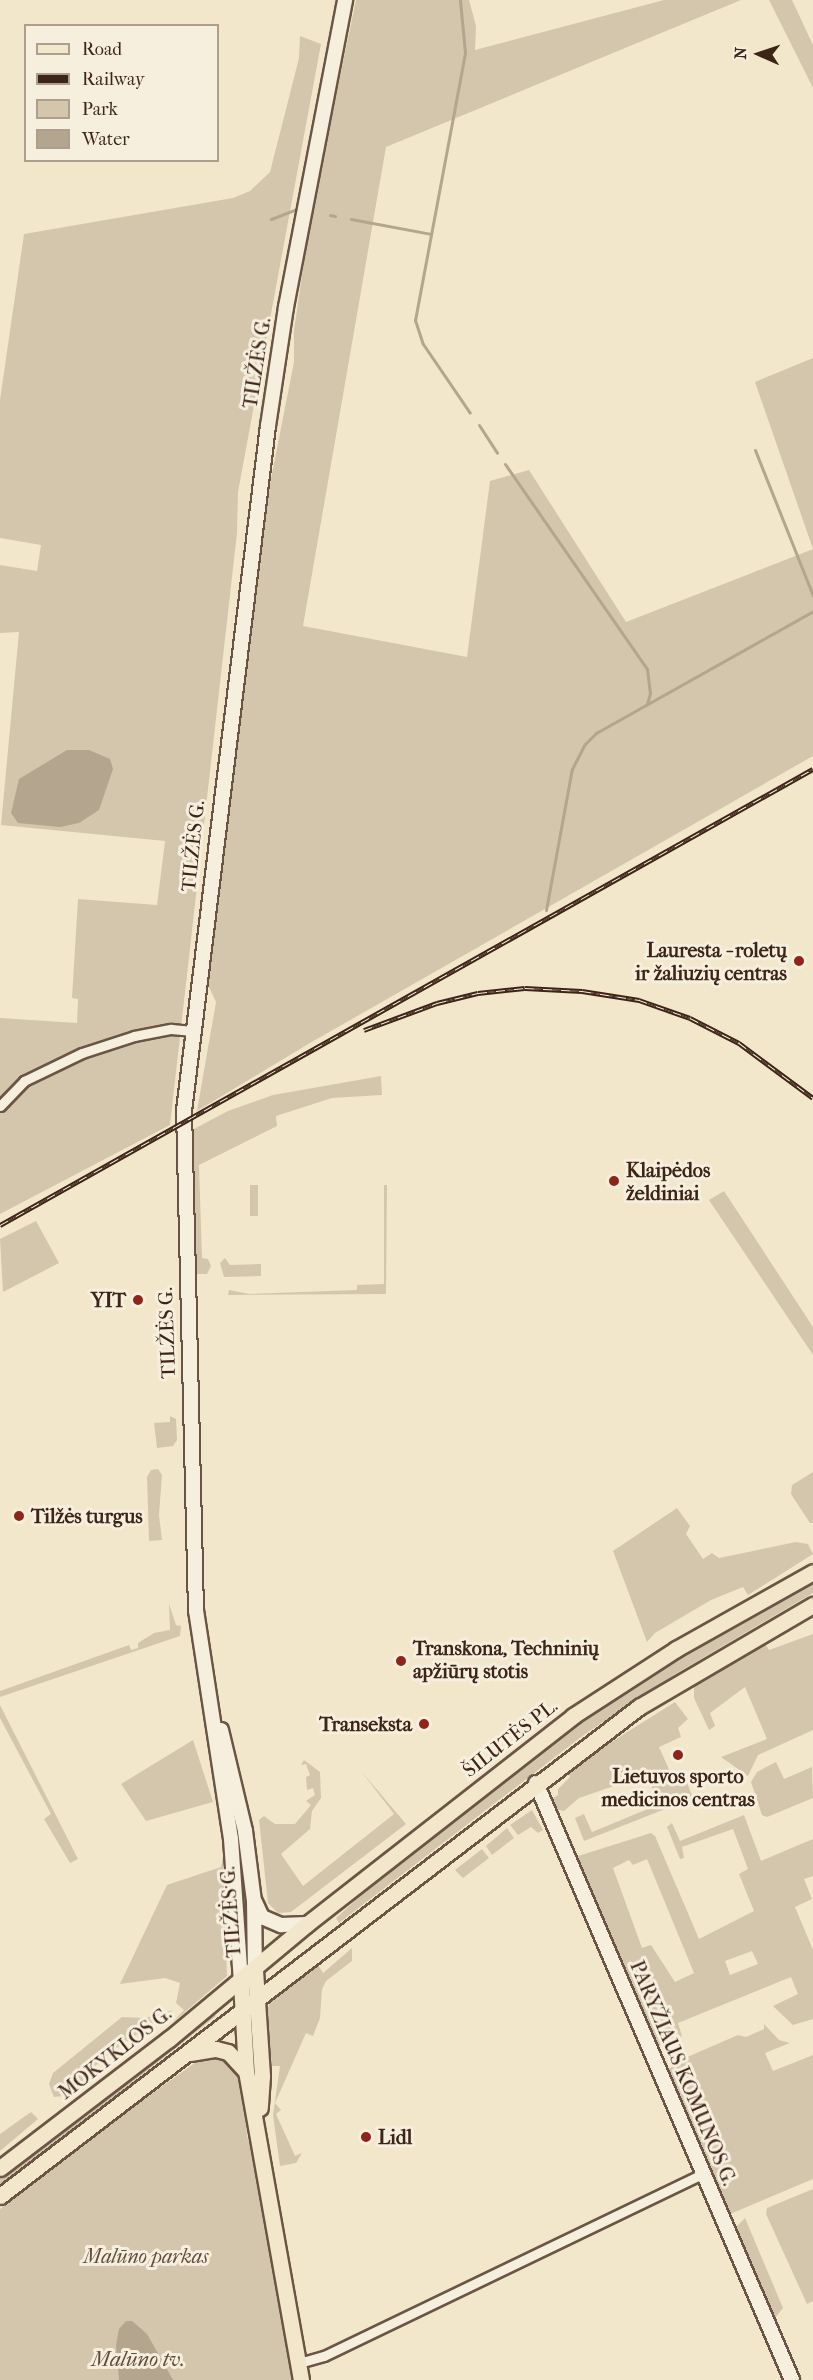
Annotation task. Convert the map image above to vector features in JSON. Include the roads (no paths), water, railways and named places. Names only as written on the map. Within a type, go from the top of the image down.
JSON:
[{"type":"main road","name":"TILŽĖS G.","points":[[302,2380],[258,2123],[246,2071],[231,1839],[196,1611],[184,1124],[193,1031],[268,426],[286,308],[345,0]]},
{"type":"main road","name":"ŠILUTĖS PL.","points":[[255,1970],[308,1924],[573,1716],[676,1649],[813,1572]]},
{"type":"main road","points":[[0,2196],[257,2001],[536,1783],[639,1707],[813,1605]]},
{"type":"main road","name":"TILŽĖS G.","points":[[210,1703],[235,1776],[254,1901],[255,1970],[262,2076],[258,2123]]},
{"type":"main road","name":"PARYŽIAUS KOMUNOS G.","points":[[536,1783],[792,2380]]},
{"type":"main road","points":[[254,1901],[262,1917],[281,1925],[308,1924]]},
{"type":"main road","name":"MOKYKLOS G.","points":[[0,2169],[255,1970]]},
{"type":"main road","points":[[187,2053],[216,2049],[228,2052],[246,2071]]},
{"type":"street","points":[[0,1106],[24,1081],[82,1053],[145,1033],[193,1031]]},
{"type":"street","points":[[298,2363],[324,2356],[704,2173]]},
{"type":"water","points":[[67,750],[89,750],[110,759],[113,769],[99,810],[79,823],[60,827],[18,823],[11,813],[19,779]]},
{"type":"water","name":"Malūno tv.","points":[[126,2321],[132,2321],[147,2334],[173,2380],[119,2380],[116,2345],[119,2329]]},
{"type":"waterway","points":[[460,0],[465,53],[415,320],[423,344],[470,413]]},
{"type":"waterway","points":[[271,219],[297,209]]},
{"type":"waterway","points":[[330,215],[335,216]]},
{"type":"waterway","points":[[351,219],[431,234]]},
{"type":"waterway","points":[[479,425],[497,453]]},
{"type":"waterway","points":[[755,450],[813,596]]},
{"type":"waterway","points":[[505,464],[647,669],[650,693],[647,704]]},
{"type":"waterway","points":[[546,910],[572,769],[585,744],[596,733],[813,611]]},
{"type":"railway","points":[[0,1225],[813,769]]},
{"type":"railway","points":[[364,1030],[437,1003],[478,993],[525,988],[582,991],[639,1000],[690,1018],[739,1043],[813,1098]]},
{"type":"place","name":"Lauresta - roletų ir žaliuzių centras","points":[[799,961]]},
{"type":"place","name":"Klaipėdos želdiniai","points":[[614,1181]]},
{"type":"place","name":"YIT","points":[[138,1300]]},
{"type":"place","name":"Tilžės turgus","points":[[19,1516]]},
{"type":"place","name":"Transkona, Techninių apžiūrų stotis","points":[[401,1661]]},
{"type":"place","name":"Transeksta","points":[[424,1724]]},
{"type":"place","name":"Lietuvos sporto medicinos centras","points":[[678,1755]]},
{"type":"place","name":"Lidl","points":[[366,2137]]},
{"type":"park label","name":"Malūno parkas","points":[[146,2256]]}]
